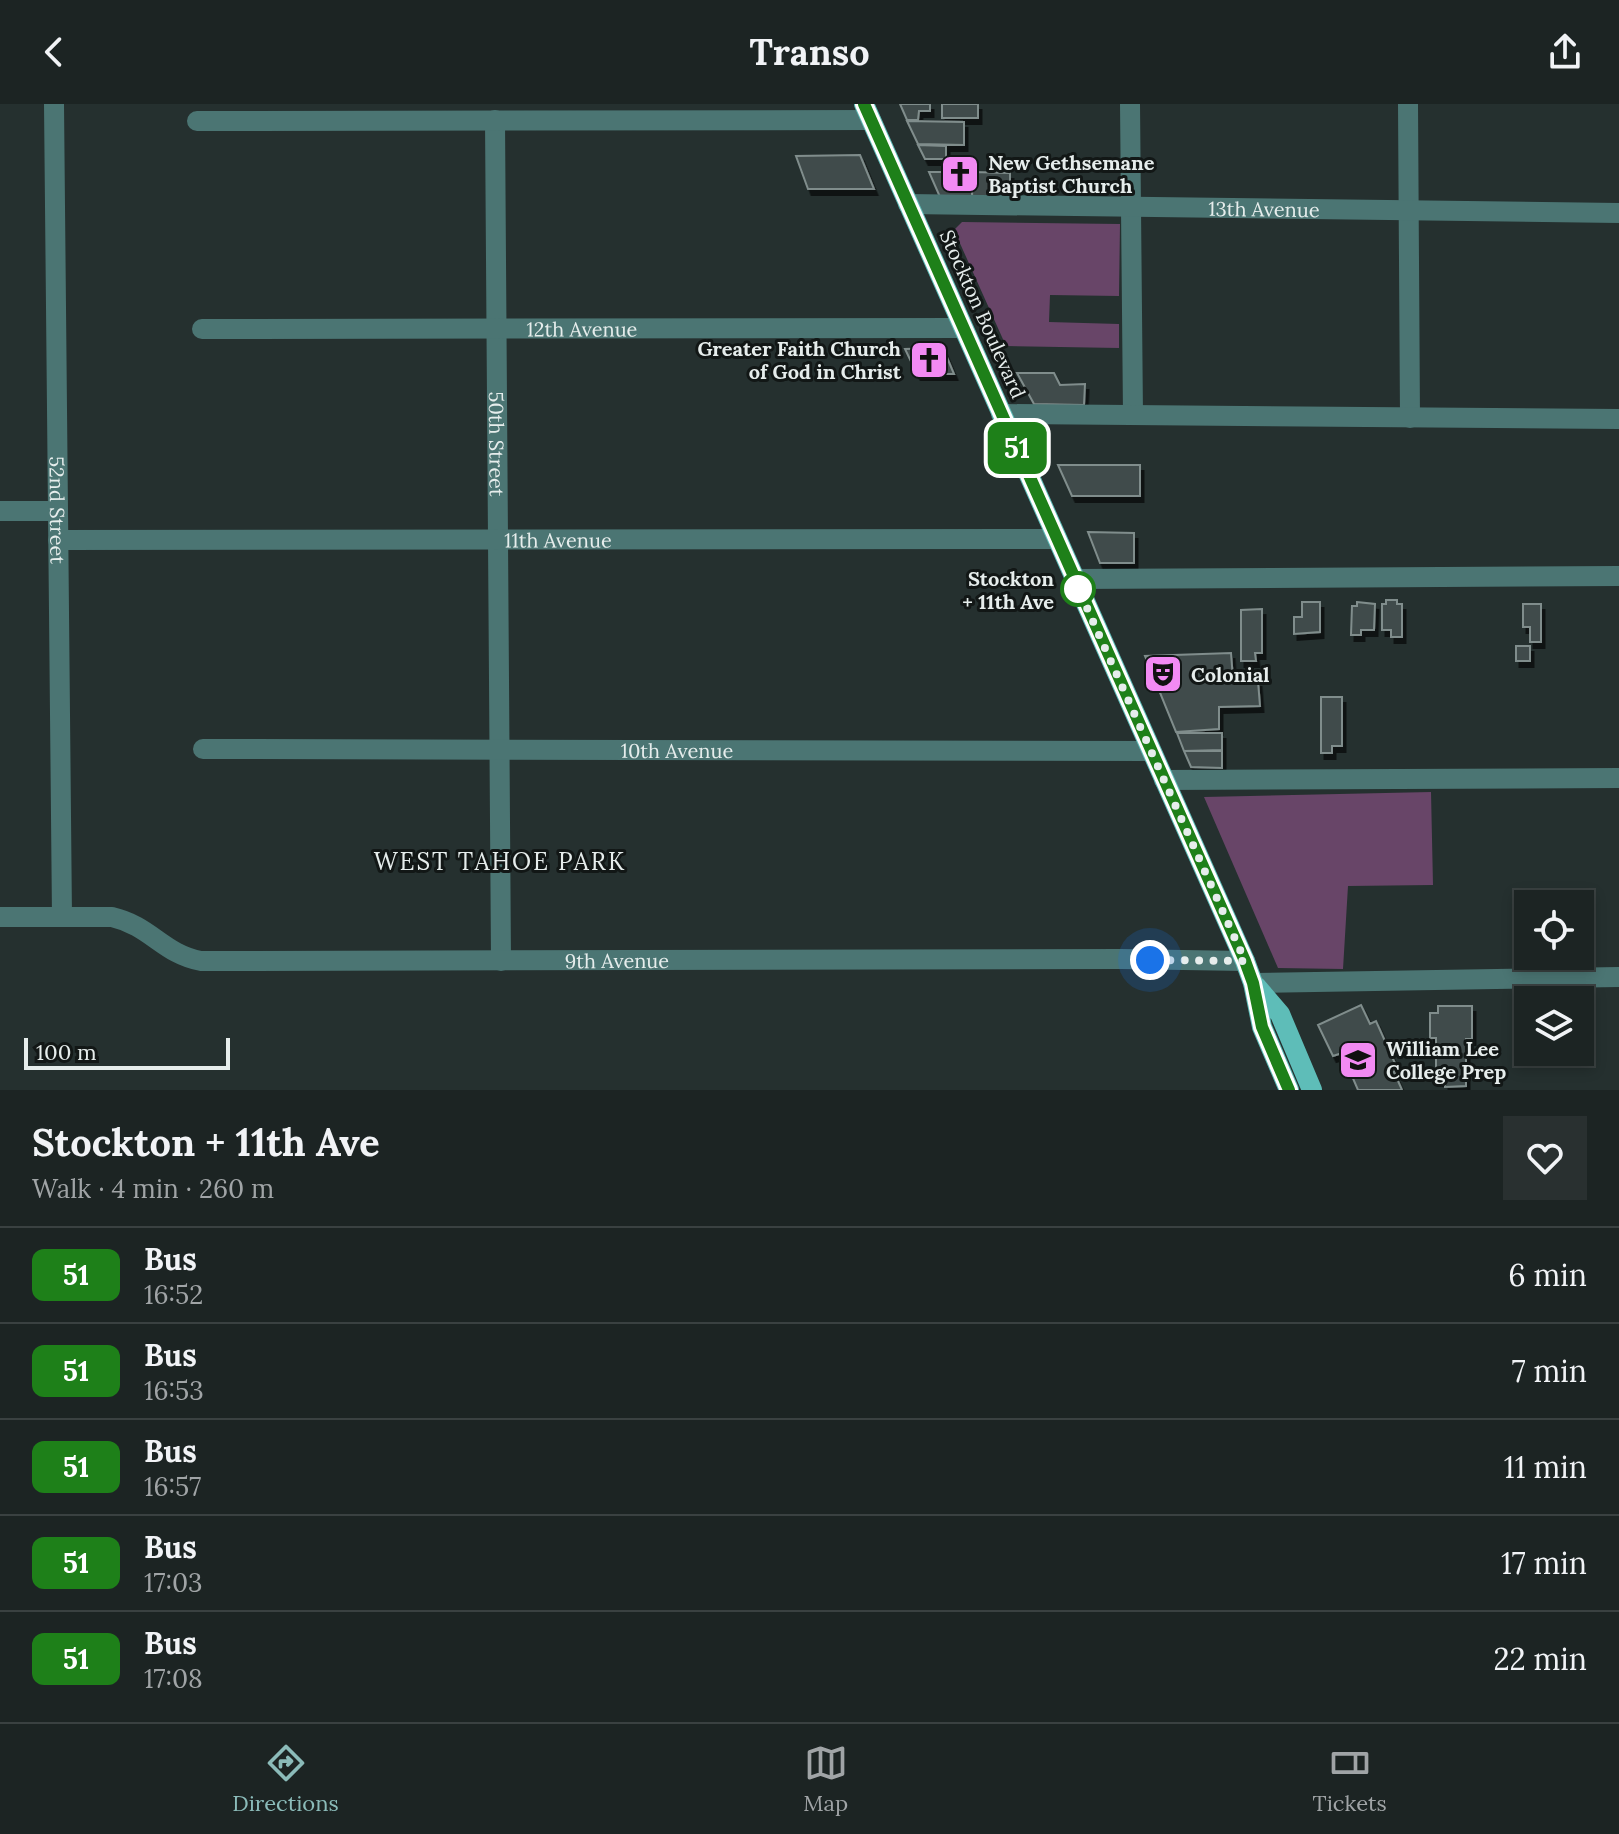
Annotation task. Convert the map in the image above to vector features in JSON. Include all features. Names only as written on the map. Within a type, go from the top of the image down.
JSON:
[{"type":"main road","name":"Stockton Boulevard","points":[[867,112],[1245,961],[1262,1027],[1289,1090]]},
{"type":"main road","name":"Stockton Boulevard","points":[[1253,983],[1280,1014],[1312,1090]]},
{"type":"street","name":"52nd Street","points":[[54,104],[62,917]]},
{"type":"street","points":[[1130,104],[1133,415]]},
{"type":"street","points":[[1408,104],[1410,418]]},
{"type":"street","points":[[197,121],[495,120],[867,112]]},
{"type":"street","name":"50th Street","points":[[495,120],[501,961]]},
{"type":"street","name":"13th Avenue","points":[[908,204],[1619,213]]},
{"type":"street","name":"12th Avenue","points":[[202,329],[963,328]]},
{"type":"street","points":[[1001,414],[1619,419]]},
{"type":"street","points":[[0,511],[58,511]]},
{"type":"street","name":"11th Avenue","points":[[58,540],[1057,539]]},
{"type":"street","points":[[1074,579],[1619,576]]},
{"type":"street","name":"10th Avenue","points":[[203,749],[1151,751]]},
{"type":"street","points":[[1164,780],[1619,778]]},
{"type":"street","name":"9th Avenue","points":[[0,917],[112,917],[130,921],[146,930],[176,954],[201,961],[1245,961]]},
{"type":"street","points":[[1253,983],[1619,977]]},
{"type":"shaded area","points":[[962,222],[1120,224],[1119,296],[1050,295],[1049,322],[1119,324],[1119,348],[1006,346],[954,230]]},
{"type":"shaded area","points":[[1431,792],[1433,885],[1348,886],[1343,969],[1278,968],[1204,797]]},
{"type":"building","points":[[900,104],[930,104],[930,111],[919,111],[918,120],[907,120]]},
{"type":"building","points":[[942,104],[978,104],[978,118],[942,118]]},
{"type":"building","points":[[907,121],[964,122],[964,145],[918,144]]},
{"type":"building","points":[[918,145],[946,146],[946,159],[925,159]]},
{"type":"building","points":[[860,155],[874,189],[808,189],[796,156]]},
{"type":"building","points":[[929,172],[972,172],[972,197],[940,197]]},
{"type":"building","points":[[973,172],[1010,173],[1010,198],[972,197]]},
{"type":"building","points":[[943,348],[954,374],[917,374],[905,349]]},
{"type":"building","points":[[1017,373],[1054,373],[1060,385],[1085,384],[1084,405],[1034,404]]},
{"type":"building","points":[[1058,465],[1140,465],[1140,496],[1072,496]]},
{"type":"building","points":[[1088,532],[1134,533],[1134,563],[1100,563]]},
{"type":"building","points":[[1386,600],[1397,600],[1397,604],[1402,604],[1402,637],[1391,637],[1391,630],[1382,630],[1382,604],[1386,604]]},
{"type":"building","points":[[1302,602],[1320,602],[1320,632],[1294,634],[1294,617],[1302,617]]},
{"type":"building","points":[[1357,602],[1375,604],[1374,630],[1361,630],[1361,635],[1351,635],[1352,606],[1357,606]]},
{"type":"building","points":[[1523,604],[1541,604],[1541,642],[1530,642],[1530,627],[1523,627]]},
{"type":"building","points":[[1262,609],[1262,653],[1255,653],[1256,661],[1241,661],[1241,610]]},
{"type":"building","points":[[1516,646],[1530,646],[1530,661],[1516,661]]},
{"type":"building","points":[[1231,653],[1233,679],[1258,681],[1260,706],[1219,707],[1219,729],[1176,732],[1145,656]]},
{"type":"building","points":[[1321,697],[1342,697],[1342,746],[1332,746],[1332,753],[1321,753]]},
{"type":"building","points":[[1177,733],[1222,733],[1222,750],[1184,751]]},
{"type":"building","points":[[1184,751],[1222,751],[1222,768],[1191,767]]},
{"type":"building","points":[[1361,1005],[1370,1024],[1376,1021],[1398,1070],[1394,1072],[1402,1090],[1358,1090],[1342,1053],[1333,1056],[1318,1025]]},
{"type":"building","points":[[1438,1006],[1472,1006],[1472,1039],[1466,1039],[1466,1086],[1445,1087],[1445,1080],[1439,1080],[1436,1038],[1430,1038],[1430,1013],[1438,1013]]},
{"type":"bus line","name":"51","points":[[864,104],[1245,961],[1262,1027],[1289,1090]]},
{"type":"place","name":"New Gethsemane Baptist Church","points":[[960,174]]},
{"type":"place","name":"Greater Faith Church of God in Christ","points":[[929,360]]},
{"type":"place","name":"Stockton + 11th Ave","points":[[1078,589]]},
{"type":"place","name":"Colonial","points":[[1163,674]]},
{"type":"place","name":"William Lee College Prep","points":[[1358,1060]]},
{"type":"district","name":"WEST TAHOE PARK","points":[[500,861]]},
{"type":"route","points":[[1078,589],[1074,579],[1245,961],[1150,960]]}]
